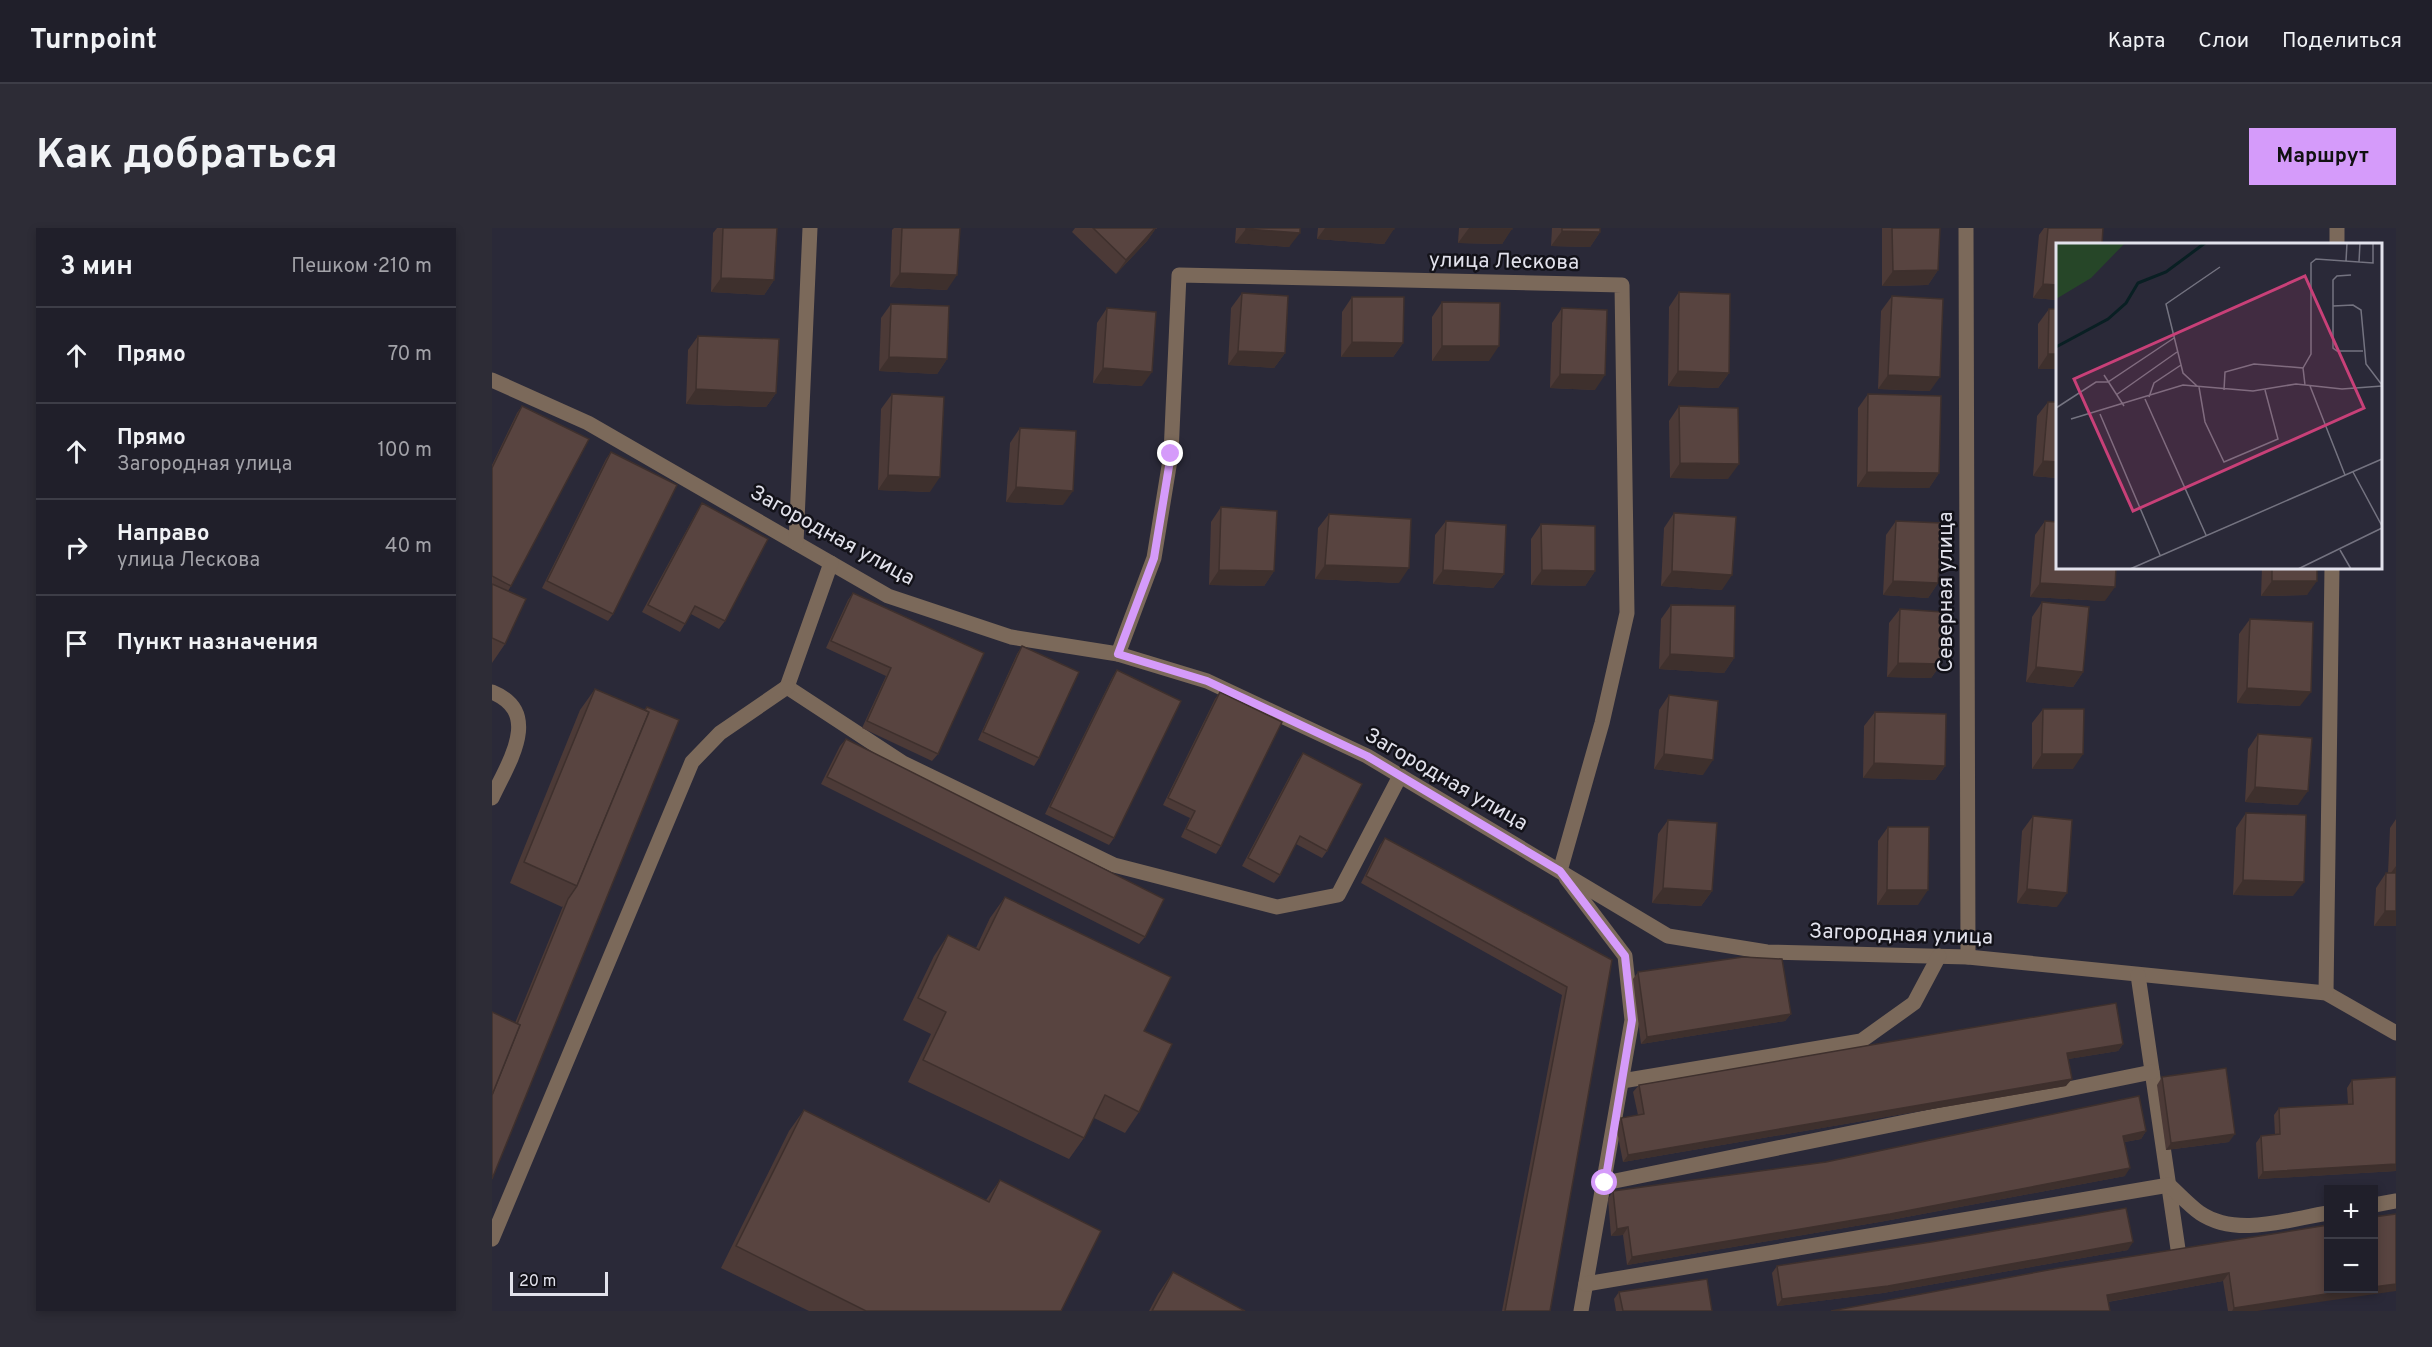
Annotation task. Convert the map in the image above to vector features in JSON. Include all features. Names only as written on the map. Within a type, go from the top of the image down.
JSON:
[{"type":"street","points":[[796,543],[810,228]]},
{"type":"street","name":"Северная улица","points":[[1966,228],[1968,957]]},
{"type":"street","name":"улица Лескова","points":[[1118,654],[1154,558],[1171,454],[1179,275],[1622,285],[1626,613],[1602,723],[1560,871]]},
{"type":"street","name":"Загородная улица","points":[[492,380],[588,423],[888,596],[1011,637],[1118,654],[1207,681],[1367,756],[1668,936],[1767,952],[1968,957],[2326,993]]},
{"type":"street","points":[[492,1239],[692,762],[720,733],[787,687],[831,563]]},
{"type":"street","points":[[2332,568],[2326,993],[2396,1034]]},
{"type":"street","points":[[787,687],[903,763],[1114,865],[1277,907],[1338,895],[1400,776]]},
{"type":"street","points":[[492,692],[505,697],[518,713],[520,735],[492,798]]},
{"type":"street","points":[[1560,871],[1625,956],[1632,1020],[1581,1311]]},
{"type":"street","points":[[1622,1081],[1861,1041],[1914,1003],[1939,956]]},
{"type":"street","points":[[2138,975],[2178,1249]]},
{"type":"street","points":[[1605,1183],[2152,1072]]},
{"type":"street","points":[[2169,1185],[2201,1214],[2228,1225],[2256,1225],[2324,1214]]},
{"type":"street","points":[[1586,1284],[2169,1185]]},
{"type":"street","points":[[2378,1204],[2396,1201]]},
{"type":"building","points":[[723,228],[777,228],[774,280],[721,278]]},
{"type":"building","points":[[902,228],[960,228],[957,275],[900,273]]},
{"type":"building","points":[[1093,228],[1155,228],[1126,260]]},
{"type":"building","points":[[1300,228],[1300,233],[1246,229]]},
{"type":"building","points":[[1562,228],[1600,228],[1600,232],[1562,231]]},
{"type":"building","points":[[1892,228],[1940,228],[1938,270],[1893,271]]},
{"type":"building","points":[[2048,228],[2103,228],[2102,243],[2056,243],[2056,285],[2043,284]]},
{"type":"building","points":[[1679,292],[1730,294],[1729,373],[1678,371]]},
{"type":"building","points":[[1242,293],[1288,296],[1285,353],[1238,351]]},
{"type":"building","points":[[1892,296],[1943,299],[1940,377],[1888,375]]},
{"type":"building","points":[[1352,297],[1404,297],[1403,343],[1352,342]]},
{"type":"building","points":[[1442,302],[1500,303],[1499,346],[1442,346]]},
{"type":"building","points":[[891,304],[949,306],[947,359],[889,357]]},
{"type":"building","points":[[1107,308],[1156,312],[1152,372],[1103,368]]},
{"type":"building","points":[[1562,308],[1607,310],[1605,375],[1560,374]]},
{"type":"building","points":[[2049,309],[2056,309],[2056,354],[2048,354]]},
{"type":"building","points":[[698,336],[779,339],[776,393],[696,389]]},
{"type":"building","points":[[892,394],[944,397],[940,477],[888,475]]},
{"type":"building","points":[[1868,394],[1941,396],[1939,473],[1867,472]]},
{"type":"building","points":[[2048,402],[2056,402],[2056,462],[2043,461]]},
{"type":"building","points":[[522,406],[589,439],[511,586],[492,576],[492,468]]},
{"type":"building","points":[[1679,406],[1738,408],[1739,464],[1680,463]]},
{"type":"building","points":[[1020,428],[1076,431],[1073,491],[1016,487]]},
{"type":"building","points":[[611,452],[677,485],[613,614],[547,581]]},
{"type":"building","points":[[702,503],[768,539],[725,621],[695,606],[685,624],[648,605]]},
{"type":"building","points":[[1221,507],[1277,511],[1274,571],[1219,570]]},
{"type":"building","points":[[1674,513],[1736,517],[1732,575],[1672,571]]},
{"type":"building","points":[[1329,514],[1411,519],[1409,568],[1325,565]]},
{"type":"building","points":[[1446,521],[1506,525],[1504,574],[1443,570]]},
{"type":"building","points":[[1896,521],[1941,523],[1938,583],[1893,581]]},
{"type":"building","points":[[2045,521],[2056,522],[2056,568],[2116,568],[2115,587],[2040,583]]},
{"type":"building","points":[[1541,524],[1595,526],[1595,571],[1542,570]]},
{"type":"building","points":[[2272,568],[2317,568],[2317,581],[2272,581]]},
{"type":"building","points":[[492,584],[526,599],[505,644],[492,638]]},
{"type":"building","points":[[853,593],[984,653],[938,754],[867,721],[891,668],[831,641]]},
{"type":"building","points":[[2042,602],[2089,607],[2083,672],[2036,667]]},
{"type":"building","points":[[1671,605],[1735,606],[1734,658],[1670,654]]},
{"type":"building","points":[[1900,609],[1942,612],[1941,664],[1898,663]]},
{"type":"building","points":[[2250,619],[2313,622],[2311,692],[2247,688]]},
{"type":"building","points":[[1022,646],[1079,672],[1039,758],[983,732]]},
{"type":"building","points":[[1117,670],[1181,701],[1114,838],[1050,807]]},
{"type":"building","points":[[595,689],[649,712],[577,886],[524,862]]},
{"type":"building","points":[[1220,692],[1282,722],[1221,846],[1186,829],[1195,811],[1168,798]]},
{"type":"building","points":[[1669,695],[1718,701],[1713,760],[1664,754]]},
{"type":"building","points":[[647,707],[679,720],[492,1179],[492,1095],[520,1025],[517,1024],[568,899],[577,886],[649,712],[645,710]]},
{"type":"building","points":[[2043,709],[2084,709],[2083,754],[2042,754]]},
{"type":"building","points":[[1875,712],[1946,714],[1945,766],[1874,763]]},
{"type":"building","points":[[2258,734],[2312,738],[2308,791],[2255,787]]},
{"type":"building","points":[[846,739],[1164,899],[1145,937],[827,777]]},
{"type":"building","points":[[1303,753],[1362,784],[1327,851],[1300,836],[1280,875],[1248,858]]},
{"type":"building","points":[[2246,813],[2306,815],[2304,882],[2243,880]]},
{"type":"building","points":[[2033,816],[2072,820],[2067,893],[2027,889]]},
{"type":"building","points":[[1668,820],[1717,823],[1712,891],[1663,888]]},
{"type":"building","points":[[1888,827],[1929,827],[1928,890],[1887,890]]},
{"type":"building","points":[[1385,838],[1612,960],[1550,1311],[1505,1311],[1567,987],[1366,876]]},
{"type":"building","points":[[2386,873],[2396,873],[2396,911],[2385,911]]},
{"type":"building","points":[[1005,897],[1171,977],[1144,1031],[1172,1044],[1139,1112],[1105,1095],[1084,1138],[923,1060],[946,1012],[918,998],[948,935],[979,950]]},
{"type":"building","points":[[1743,957],[1782,959],[1791,1014],[1647,1037],[1638,972]]},
{"type":"building","points":[[2116,1003],[2123,1044],[2067,1053],[2072,1079],[1628,1155],[1621,1118],[1644,1114],[1639,1085]]},
{"type":"building","points":[[492,1012],[520,1025],[492,1095]]},
{"type":"building","points":[[2226,1068],[2235,1134],[2171,1143],[2162,1077]]},
{"type":"building","points":[[2396,1077],[2396,1164],[2263,1172],[2261,1136],[2280,1134],[2279,1108],[2353,1104],[2352,1080]]},
{"type":"building","points":[[2139,1096],[2146,1131],[2123,1136],[2130,1168],[1890,1214],[1632,1257],[1628,1227],[1617,1229],[1613,1191],[1826,1162]]},
{"type":"building","points":[[804,1110],[989,1202],[1000,1180],[1101,1231],[1061,1311],[866,1311],[736,1246]]},
{"type":"building","points":[[2126,1208],[2133,1242],[1888,1286],[1782,1299],[1777,1266]]},
{"type":"building","points":[[2396,1214],[2396,1284],[2378,1286],[2378,1216]]},
{"type":"building","points":[[2324,1226],[2324,1293],[2333,1293],[2234,1308],[2229,1273],[2107,1295],[2110,1311],[1831,1311],[2059,1268]]},
{"type":"building","points":[[1173,1272],[1245,1311],[1152,1311]]},
{"type":"building","points":[[1707,1279],[1712,1311],[1623,1311],[1619,1292]]},
{"type":"route","points":[[1171,454],[1154,558],[1118,654],[1207,681],[1367,756],[1560,871],[1625,956],[1632,1020],[1605,1183]]}]
